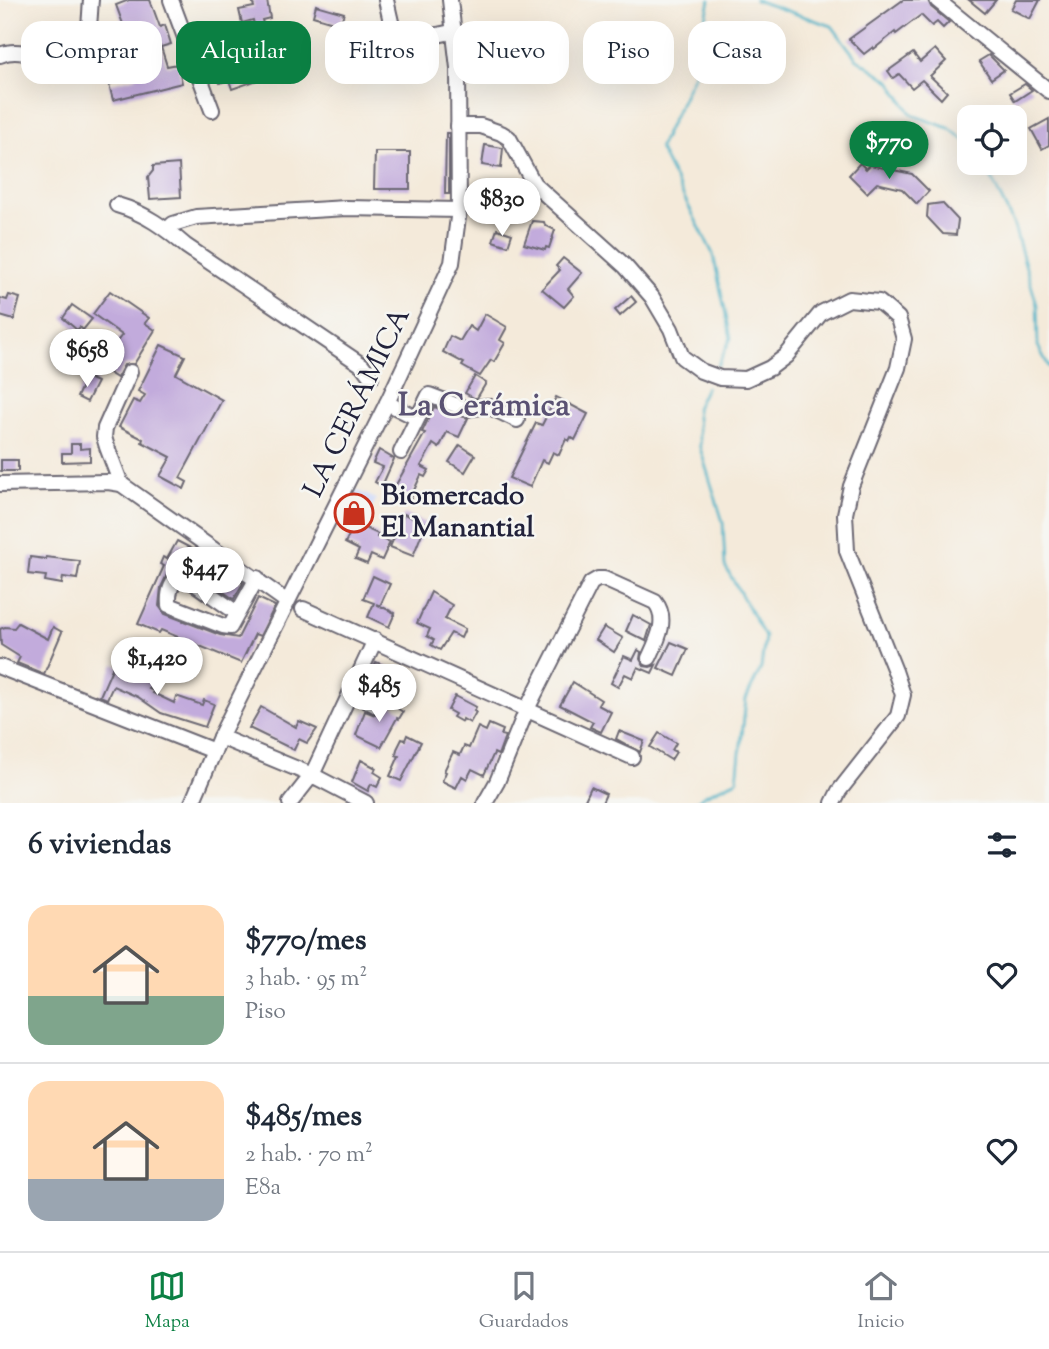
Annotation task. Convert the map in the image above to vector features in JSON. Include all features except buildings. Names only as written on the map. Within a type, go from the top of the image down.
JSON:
[{"type":"street","points":[[0,55],[13,51],[61,61],[75,60],[83,50],[88,32],[91,0]]},
{"type":"street","points":[[171,0],[212,110]]},
{"type":"street","points":[[386,0],[397,38],[453,33]]},
{"type":"street","name":"LA CERÁMICA","points":[[450,0],[454,21]]},
{"type":"street","points":[[937,0],[1049,91]]},
{"type":"street","name":"LA CERÁMICA","points":[[192,803],[220,737],[387,403],[452,263],[459,210],[458,84]]},
{"type":"street","points":[[458,126],[481,126],[509,138],[534,184],[625,266],[652,296],[671,329],[682,357],[701,370],[720,378],[746,379],[770,368],[786,356],[821,313],[849,299],[879,302],[898,318],[904,339],[898,368],[850,486],[845,514],[847,551],[903,695],[898,716],[839,791],[833,803]]},
{"type":"street","points":[[117,205],[137,211],[167,229],[186,246],[362,365],[371,377]]},
{"type":"street","points":[[167,229],[196,217],[346,208],[459,210]]},
{"type":"street","points":[[121,485],[104,437],[105,428],[130,372]]},
{"type":"street","points":[[401,452],[429,395],[466,409],[488,406],[517,420]]},
{"type":"street","points":[[387,403],[416,418]]},
{"type":"street","points":[[0,484],[108,482],[121,485],[257,578],[286,601]]},
{"type":"street","points":[[237,613],[194,583],[179,576],[172,584],[168,596],[169,605],[223,626],[230,626],[257,578]]},
{"type":"street","points":[[485,803],[497,782],[527,709],[591,583],[598,579],[624,588],[659,607],[662,626],[649,658]]},
{"type":"street","points":[[303,609],[632,757]]},
{"type":"street","points":[[290,803],[312,775],[375,640]]},
{"type":"street","points":[[0,667],[214,751]]},
{"type":"street","points":[[351,692],[375,705]]},
{"type":"street","points":[[220,737],[312,775],[366,803]]},
{"type":"shaded area","name":"Biomercado El Manantial","points":[[352,488],[376,499],[358,538],[333,526]]},
{"type":"waterway","points":[[710,0],[694,74],[659,148],[713,254],[731,338],[718,365]]},
{"type":"waterway","points":[[755,0],[832,26],[856,58],[890,81],[912,115],[949,128],[957,134]]},
{"type":"waterway","points":[[990,175],[1013,223],[1037,305],[1038,346],[1049,367]]},
{"type":"waterway","points":[[695,803],[703,796],[737,780],[746,699],[761,668],[765,637],[725,566],[723,522],[700,448],[696,408],[706,387]]},
{"type":"place","name":"Biomercado El Manantial","points":[[354,513]]},
{"type":"district","name":"La Cerámica","points":[[484,407]]}]
